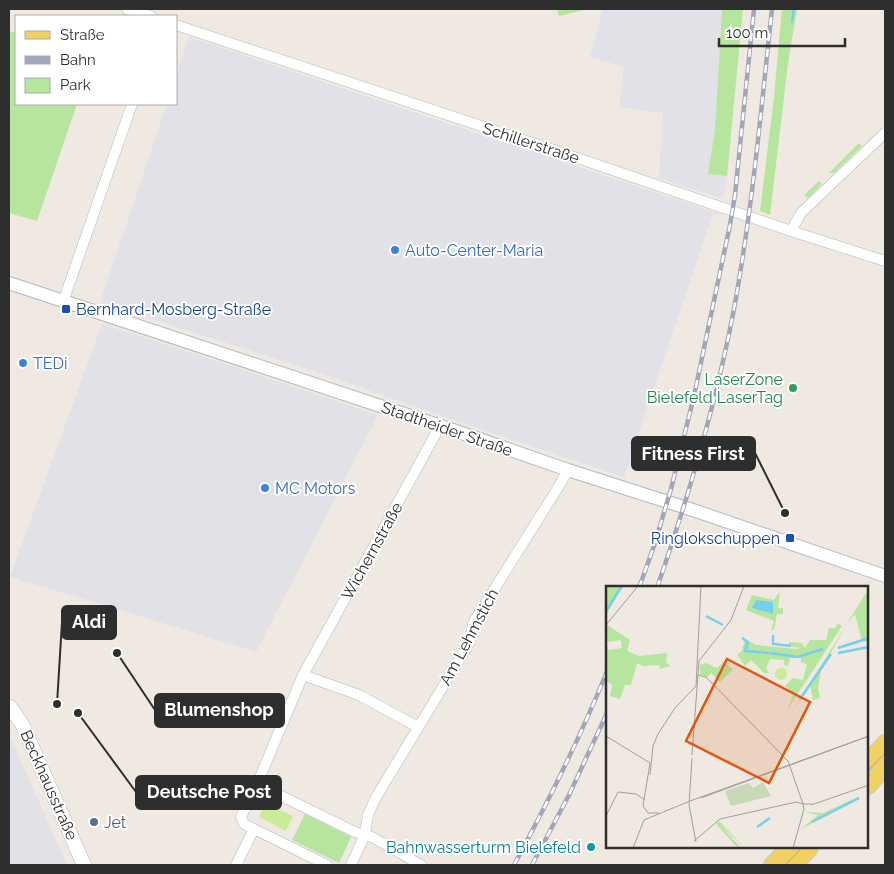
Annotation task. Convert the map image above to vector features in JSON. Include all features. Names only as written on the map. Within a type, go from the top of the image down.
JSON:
[{"type":"main road","name":"Beckhausstraße","points":[[9,706],[14,727],[76,865]]},
{"type":"main road","name":"Beckhausstraße","points":[[9,706],[22,724],[84,865]]},
{"type":"main road","points":[[869,761],[885,744]]},
{"type":"main road","points":[[869,785],[885,767]]},
{"type":"main road","points":[[772,865],[787,849]]},
{"type":"main road","points":[[794,865],[809,849]]},
{"type":"street","points":[[127,9],[148,15]]},
{"type":"street","name":"Schillerstraße","points":[[178,26],[885,261]]},
{"type":"street","points":[[63,302],[132,105]]},
{"type":"street","points":[[791,231],[802,213],[885,132]]},
{"type":"street","name":"Stadtheider Straße","points":[[9,283],[696,511],[885,576]]},
{"type":"street","name":"Wichernstraße","points":[[254,830],[244,824],[241,817],[304,675],[440,426]]},
{"type":"street","name":"Am Lehmstich","points":[[351,865],[365,834],[368,815],[375,799],[470,642],[473,623],[568,470]]},
{"type":"street","points":[[304,675],[358,695],[418,727]]},
{"type":"street","points":[[257,784],[355,832],[372,837],[420,865]]},
{"type":"street","points":[[236,865],[254,830],[327,865]]},
{"type":"shaded area","points":[[603,9],[722,9],[715,129],[708,174],[727,176],[723,199],[659,178],[663,113],[619,107],[624,67],[590,57]]},
{"type":"shaded area","points":[[189,37],[720,214],[712,216],[624,477],[325,375],[100,302],[167,105],[178,105],[178,69]]},
{"type":"shaded area","points":[[102,324],[378,415],[256,652],[10,577]]},
{"type":"shaded area","points":[[9,734],[67,865],[9,865]]},
{"type":"green space","points":[[557,9],[588,9],[559,16]]},
{"type":"green space","points":[[722,9],[743,9],[727,176],[708,174],[715,129]]},
{"type":"green space","points":[[782,9],[797,9],[788,63],[770,215],[760,211],[774,97]]},
{"type":"green space","points":[[9,31],[15,33],[15,105],[77,105],[37,221],[9,213]]},
{"type":"green space","points":[[859,143],[862,146],[834,173],[829,173]]},
{"type":"green space","points":[[819,181],[822,184],[808,198],[804,195]]},
{"type":"green space","points":[[266,803],[293,816],[286,831],[259,817]]},
{"type":"green space","points":[[305,814],[351,837],[339,863],[292,840]]},
{"type":"waterway","points":[[792,22],[794,9]]},
{"type":"tram line","points":[[869,770],[885,753]]},
{"type":"tram line","points":[[785,865],[801,849]]},
{"type":"railway","points":[[640,586],[671,489],[694,396],[730,225],[735,195],[754,9]]},
{"type":"railway","points":[[658,586],[700,452],[733,314],[751,200],[772,9]]},
{"type":"railway","points":[[514,865],[564,768],[606,674]]},
{"type":"railway","points":[[532,865],[569,795],[606,715]]},
{"type":"place","name":"Auto-Center-Maria","points":[[395,250]]},
{"type":"place","name":"Bernhard-Mosberg-Straße","points":[[66,309]]},
{"type":"place","name":"TEDi","points":[[23,363]]},
{"type":"place","name":"LaserZone Bielefeld LaserTag","points":[[793,388]]},
{"type":"place","name":"MC Motors","points":[[265,488]]},
{"type":"place","name":"Fitness First","points":[[785,513]]},
{"type":"place","name":"Ringlokschuppen","points":[[790,538]]},
{"type":"place","name":"Blumenshop","points":[[117,653]]},
{"type":"place","name":"Aldi","points":[[57,704]]},
{"type":"place","name":"Deutsche Post","points":[[78,713]]},
{"type":"place","name":"Jet","points":[[94,822]]},
{"type":"place","name":"Bahnwasserturm Bielefeld","points":[[591,847]]}]
